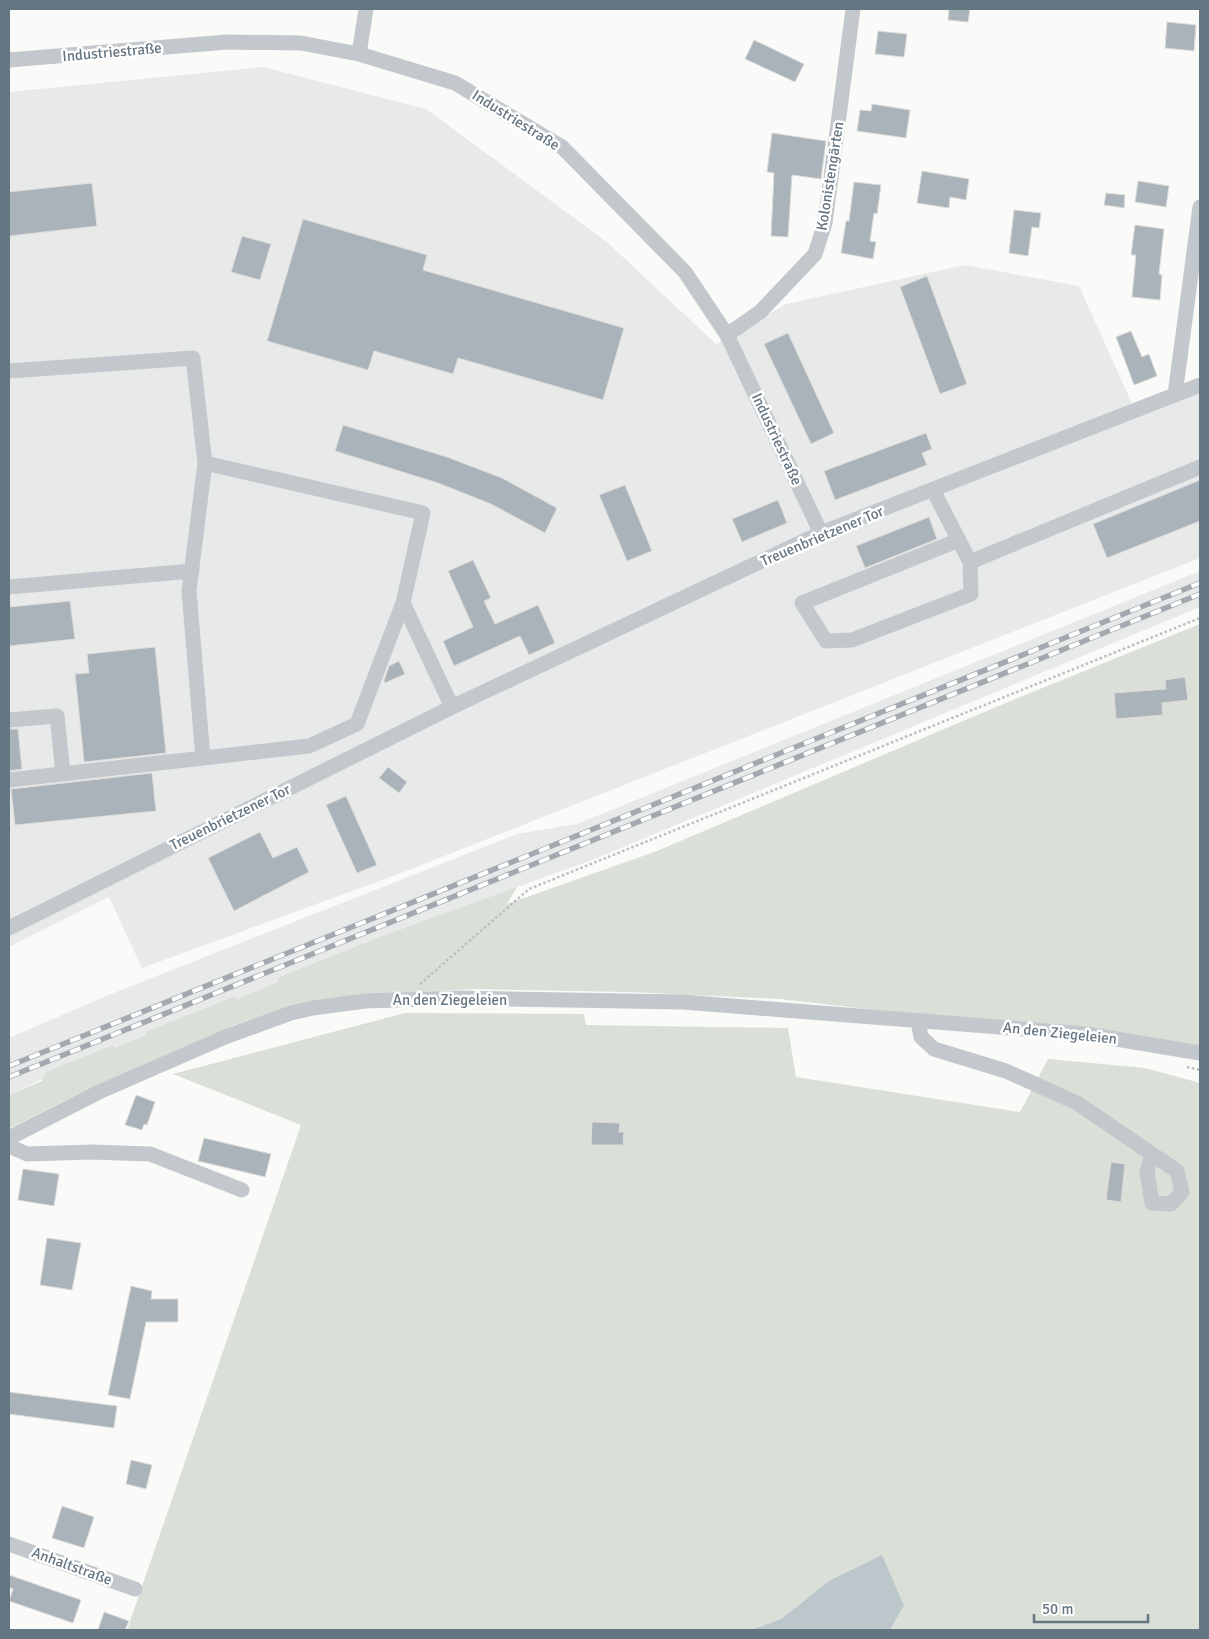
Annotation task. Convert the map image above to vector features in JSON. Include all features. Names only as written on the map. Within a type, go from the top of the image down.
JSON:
[{"type":"street","points":[[359,54],[366,9]]},
{"type":"street","name":"Kolonistengärten","points":[[727,335],[760,312],[815,254],[825,223],[853,9]]},
{"type":"street","name":"Industriestraße","points":[[9,60],[227,42],[301,43],[359,54],[455,83],[562,148],[685,272],[727,335],[821,533]]},
{"type":"street","points":[[1175,395],[1200,207]]},
{"type":"street","points":[[9,371],[193,358],[205,463],[189,590],[203,758]]},
{"type":"street","name":"Treuenbrietzener Tor","points":[[9,928],[452,707],[821,533],[1200,385]]},
{"type":"street","points":[[9,780],[309,746],[357,724],[403,603],[423,513],[205,463]]},
{"type":"street","points":[[970,562],[1200,467]]},
{"type":"street","points":[[933,490],[970,562],[971,594],[852,640],[826,641],[802,603],[958,540]]},
{"type":"street","points":[[9,587],[192,571]]},
{"type":"street","points":[[403,603],[452,707]]},
{"type":"street","points":[[9,720],[57,716],[63,774]]},
{"type":"street","name":"An den Ziegeleien","points":[[9,1138],[99,1092],[224,1037],[270,1020],[329,1005],[404,999],[683,1002],[1086,1034],[1200,1054]]},
{"type":"street","points":[[918,1020],[921,1037],[934,1049],[1006,1071],[1077,1103],[1152,1154]]},
{"type":"street","points":[[9,1146],[27,1154],[91,1152],[150,1154],[242,1190]]},
{"type":"street","name":"Anhaltstraße","points":[[9,1544],[135,1589]]},
{"type":"path","points":[[404,999],[529,889],[1200,618]]},
{"type":"path","points":[[1184,1067],[1200,1070]]},
{"type":"shaded area","points":[[263,67],[426,109],[608,243],[716,344],[786,304],[965,265],[1079,286],[1138,417],[1200,391],[1200,558],[401,873],[142,968],[109,897],[9,947],[9,92]]},
{"type":"shaded area","points":[[1200,571],[1200,607],[592,860],[382,936],[278,978],[279,982],[237,999],[235,996],[146,1032],[147,1035],[115,1049],[113,1045],[9,1095],[9,1038],[111,994],[517,834],[577,824]]},
{"type":"shaded area","points":[[1200,624],[1200,1047],[780,999],[629,992],[476,989],[355,995],[282,1009],[232,1026],[86,1090],[9,1129],[9,1095],[42,1081],[46,1072],[113,1045],[115,1048],[146,1035],[145,1032],[235,996],[237,999],[278,982],[277,978],[382,936],[517,887],[507,904],[657,851],[996,707]]},
{"type":"shaded area","points":[[405,1013],[584,1014],[586,1025],[788,1028],[796,1077],[1020,1112],[1048,1059],[1145,1068],[1200,1083],[1200,1630],[890,1630],[904,1606],[829,1581],[781,1619],[751,1630],[127,1630],[301,1125],[173,1074]]},
{"type":"shaded area","points":[[882,1555],[904,1606],[890,1630],[751,1630],[781,1619],[829,1581]]},
{"type":"building","points":[[949,9],[970,9],[968,22],[948,20]]},
{"type":"building","points":[[1167,22],[1196,25],[1194,51],[1165,48]]},
{"type":"building","points":[[878,31],[907,34],[904,57],[875,54]]},
{"type":"building","points":[[754,40],[804,64],[795,82],[745,59]]},
{"type":"building","points":[[872,104],[910,110],[906,138],[857,131],[860,110],[871,111]]},
{"type":"building","points":[[772,133],[826,141],[821,179],[792,175],[788,237],[771,236],[774,173],[767,172]]},
{"type":"building","points":[[922,171],[969,179],[966,200],[950,197],[949,208],[917,203]]},
{"type":"building","points":[[1138,181],[1169,186],[1166,207],[1135,202]]},
{"type":"building","points":[[854,182],[881,185],[877,214],[874,213],[870,241],[876,242],[873,259],[841,253],[846,221],[849,221]]},
{"type":"building","points":[[92,183],[97,226],[9,236],[9,192]]},
{"type":"building","points":[[1106,193],[1125,195],[1124,208],[1104,205]]},
{"type":"building","points":[[1014,210],[1041,213],[1039,228],[1032,227],[1028,256],[1009,253]]},
{"type":"building","points":[[303,219],[427,255],[423,270],[624,328],[603,400],[458,358],[453,374],[374,351],[368,370],[267,341]]},
{"type":"building","points":[[1135,225],[1164,229],[1159,274],[1162,275],[1160,300],[1132,297],[1136,255],[1131,255]]},
{"type":"building","points":[[242,236],[271,244],[260,280],[231,272]]},
{"type":"building","points":[[927,276],[967,384],[940,394],[900,287]]},
{"type":"building","points":[[1131,331],[1142,357],[1149,354],[1157,376],[1134,385],[1116,337]]},
{"type":"building","points":[[788,333],[834,433],[811,444],[764,344]]},
{"type":"building","points":[[343,425],[447,457],[502,478],[557,508],[545,533],[491,504],[438,483],[335,451]]},
{"type":"building","points":[[926,433],[932,449],[922,453],[927,465],[835,500],[824,471]]},
{"type":"building","points":[[1200,480],[1200,521],[1107,558],[1093,524]]},
{"type":"building","points":[[625,485],[652,551],[627,561],[599,495]]},
{"type":"building","points":[[778,500],[787,523],[742,542],[732,519]]},
{"type":"building","points":[[929,517],[937,539],[865,568],[856,546]]},
{"type":"building","points":[[473,560],[491,598],[484,601],[495,624],[538,605],[555,643],[529,655],[520,636],[454,666],[443,641],[473,627],[448,571]]},
{"type":"building","points":[[70,601],[75,639],[9,646],[9,607]]},
{"type":"building","points":[[155,647],[166,753],[84,762],[75,674],[89,673],[87,654]]},
{"type":"building","points":[[399,661],[405,674],[385,683],[389,666]]},
{"type":"building","points":[[1185,677],[1188,700],[1162,703],[1163,715],[1116,719],[1114,693],[1166,689],[1165,680]]},
{"type":"building","points":[[9,729],[18,729],[22,769],[9,771]]},
{"type":"building","points":[[388,767],[407,782],[399,793],[379,778]]},
{"type":"building","points":[[152,773],[156,811],[15,825],[11,789]]},
{"type":"building","points":[[346,796],[377,865],[357,873],[326,805]]},
{"type":"building","points":[[260,832],[273,858],[297,847],[309,872],[234,911],[208,858]]},
{"type":"building","points":[[136,1095],[155,1102],[147,1125],[144,1124],[142,1130],[125,1125]]},
{"type":"building","points":[[592,1122],[620,1123],[619,1132],[624,1132],[623,1145],[591,1145]]},
{"type":"building","points":[[204,1138],[271,1154],[265,1177],[198,1161]]},
{"type":"building","points":[[1111,1162],[1125,1164],[1121,1202],[1106,1200]]},
{"type":"building","points":[[23,1169],[59,1174],[54,1206],[18,1200]]},
{"type":"building","points":[[47,1238],[81,1243],[72,1290],[40,1285]]},
{"type":"building","points":[[131,1286],[152,1291],[151,1299],[178,1299],[178,1322],[146,1322],[130,1399],[108,1395]]},
{"type":"building","points":[[9,1392],[117,1406],[114,1428],[9,1414]]},
{"type":"building","points":[[131,1460],[152,1465],[146,1489],[126,1484]]},
{"type":"building","points":[[62,1506],[94,1517],[84,1548],[52,1538]]},
{"type":"building","points":[[9,1575],[81,1600],[73,1623],[9,1601],[13,1589],[9,1587]]},
{"type":"building","points":[[104,1612],[129,1621],[125,1630],[98,1630]]},
{"type":"railway","points":[[9,1066],[1200,583]]},
{"type":"railway","points":[[9,1077],[1200,594]]}]
